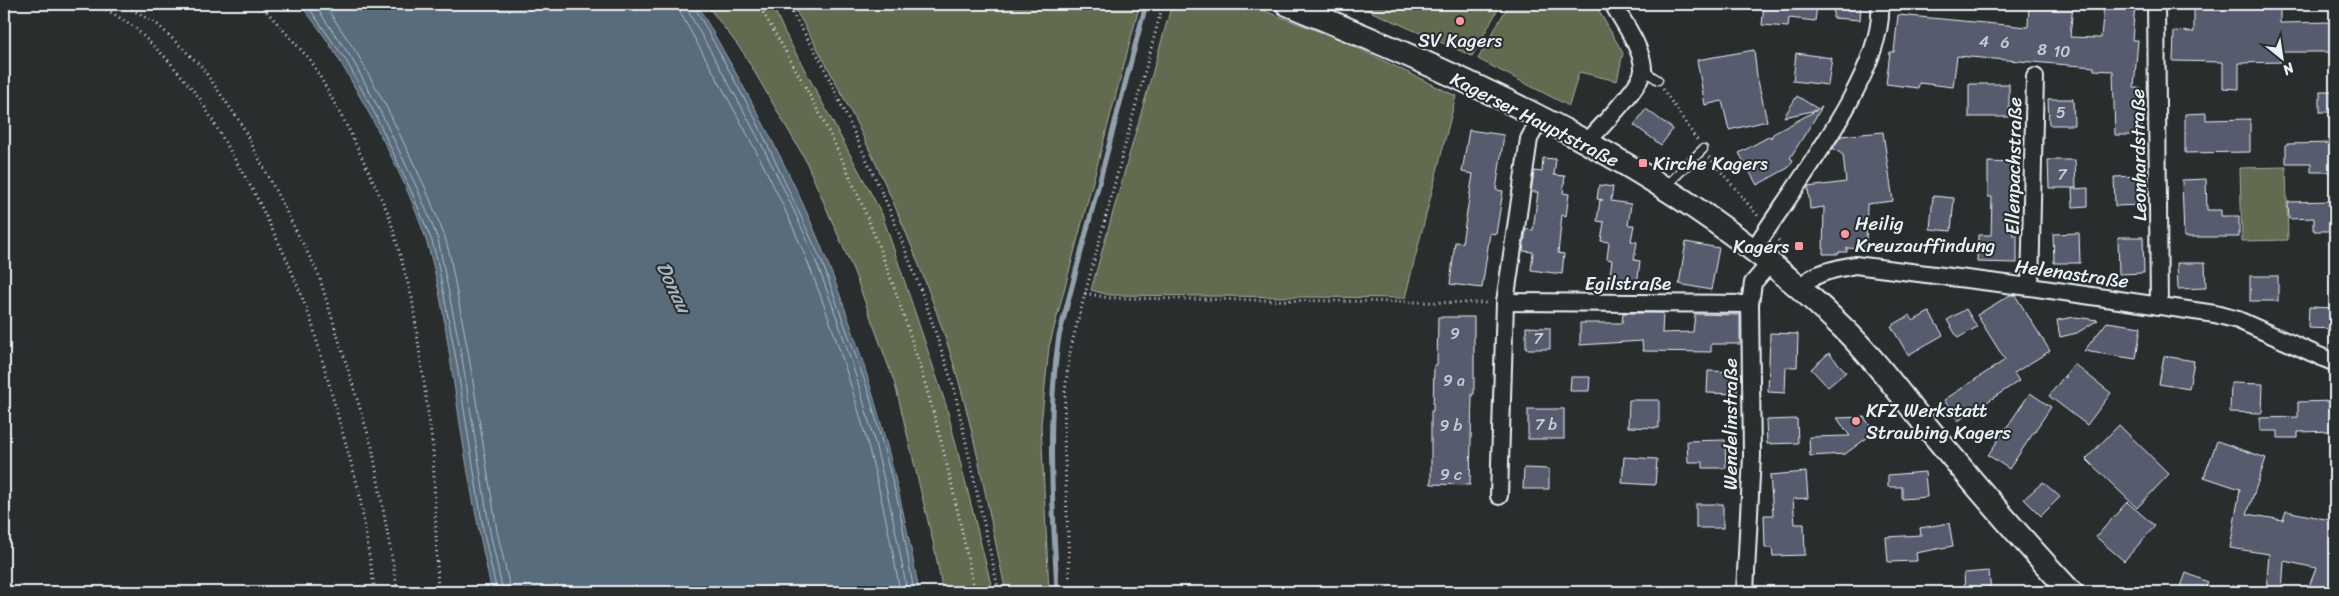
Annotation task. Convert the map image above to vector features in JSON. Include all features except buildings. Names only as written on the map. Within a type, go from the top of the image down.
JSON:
[{"type":"street","name":"Kagerser Hauptstraße","points":[[1287,4],[1465,82],[1587,142],[1664,188],[1804,283],[2036,555],[2071,592]]},
{"type":"street","points":[[1587,142],[1638,83],[1643,70],[1640,54],[1614,4]]},
{"type":"street","name":"Wendelinstraße","points":[[1745,592],[1752,456],[1750,304],[1753,283],[1763,256],[1768,227],[1843,113],[1859,85],[1880,24],[1880,4]]},
{"type":"street","name":"Leonhardstraße","points":[[2156,4],[2160,306]]},
{"type":"street","name":"Ellenpachstraße","points":[[2030,287],[2035,77]]},
{"type":"street","points":[[1499,496],[1505,302],[1529,138],[1540,119]]},
{"type":"street","name":"Helenastraße","points":[[1804,283],[1831,269],[1855,266],[2030,287],[2215,314],[2238,320],[2335,362]]},
{"type":"street","name":"Egilstraße","points":[[1505,302],[1750,304]]},
{"type":"lane","points":[[1643,70],[1658,80]]},
{"type":"lane","points":[[1664,188],[1703,149]]},
{"type":"path","points":[[98,4],[134,27],[167,59],[199,97],[255,194],[284,253],[311,320],[359,491],[375,592]]},
{"type":"path","points":[[123,4],[157,24],[201,66],[240,122],[318,273],[372,447],[398,592]]},
{"type":"path","points":[[260,4],[312,62],[349,130],[389,215],[412,298],[433,448],[438,592]]},
{"type":"path","points":[[758,4],[797,69],[847,170],[872,228],[926,388],[942,442],[975,592]]},
{"type":"path","points":[[787,4],[821,61],[889,208],[925,301],[954,388],[999,592]]},
{"type":"path","points":[[1070,592],[1064,391],[1071,346],[1163,4]]},
{"type":"path","points":[[1658,80],[1703,149],[1768,227],[1804,283]]},
{"type":"path","points":[[1085,293],[1109,298],[1505,302]]},
{"type":"green space","points":[[706,4],[772,4],[785,33],[882,214],[946,405],[993,592],[943,592],[934,546],[895,384],[854,272],[805,159],[743,52]]},
{"type":"green space","points":[[792,4],[1140,4],[1049,347],[1041,425],[1049,592],[1006,592],[979,462],[963,398],[929,291],[877,165],[815,44]]},
{"type":"green space","points":[[1172,4],[1246,4],[1337,38],[1456,96],[1405,298],[1110,295],[1091,290]]},
{"type":"green space","points":[[1354,4],[1501,4],[1472,56]]},
{"type":"green space","points":[[1509,4],[1595,4],[1623,53],[1617,81],[1579,72],[1569,106],[1478,59]]},
{"type":"green space","points":[[2286,167],[2288,240],[2242,241],[2240,168]]},
{"type":"water","name":"Donau","points":[[299,4],[697,4],[750,98],[783,162],[827,261],[856,342],[881,424],[902,508],[919,592],[492,592],[468,474],[446,330],[425,237],[402,178],[363,102],[326,38]]},
{"type":"waterway","points":[[1057,592],[1052,496],[1052,432],[1055,368],[1059,336],[1146,4]]},
{"type":"place","name":"SV Kagers","points":[[1460,21]]},
{"type":"place","name":"Kirche Kagers","points":[[1643,163]]},
{"type":"place","name":"Heilig Kreuzauffindung","points":[[1845,234]]},
{"type":"place","name":"Kagers","points":[[1799,246]]},
{"type":"place","name":"KFZ Werkstatt Straubing Kagers","points":[[1856,421]]}]
